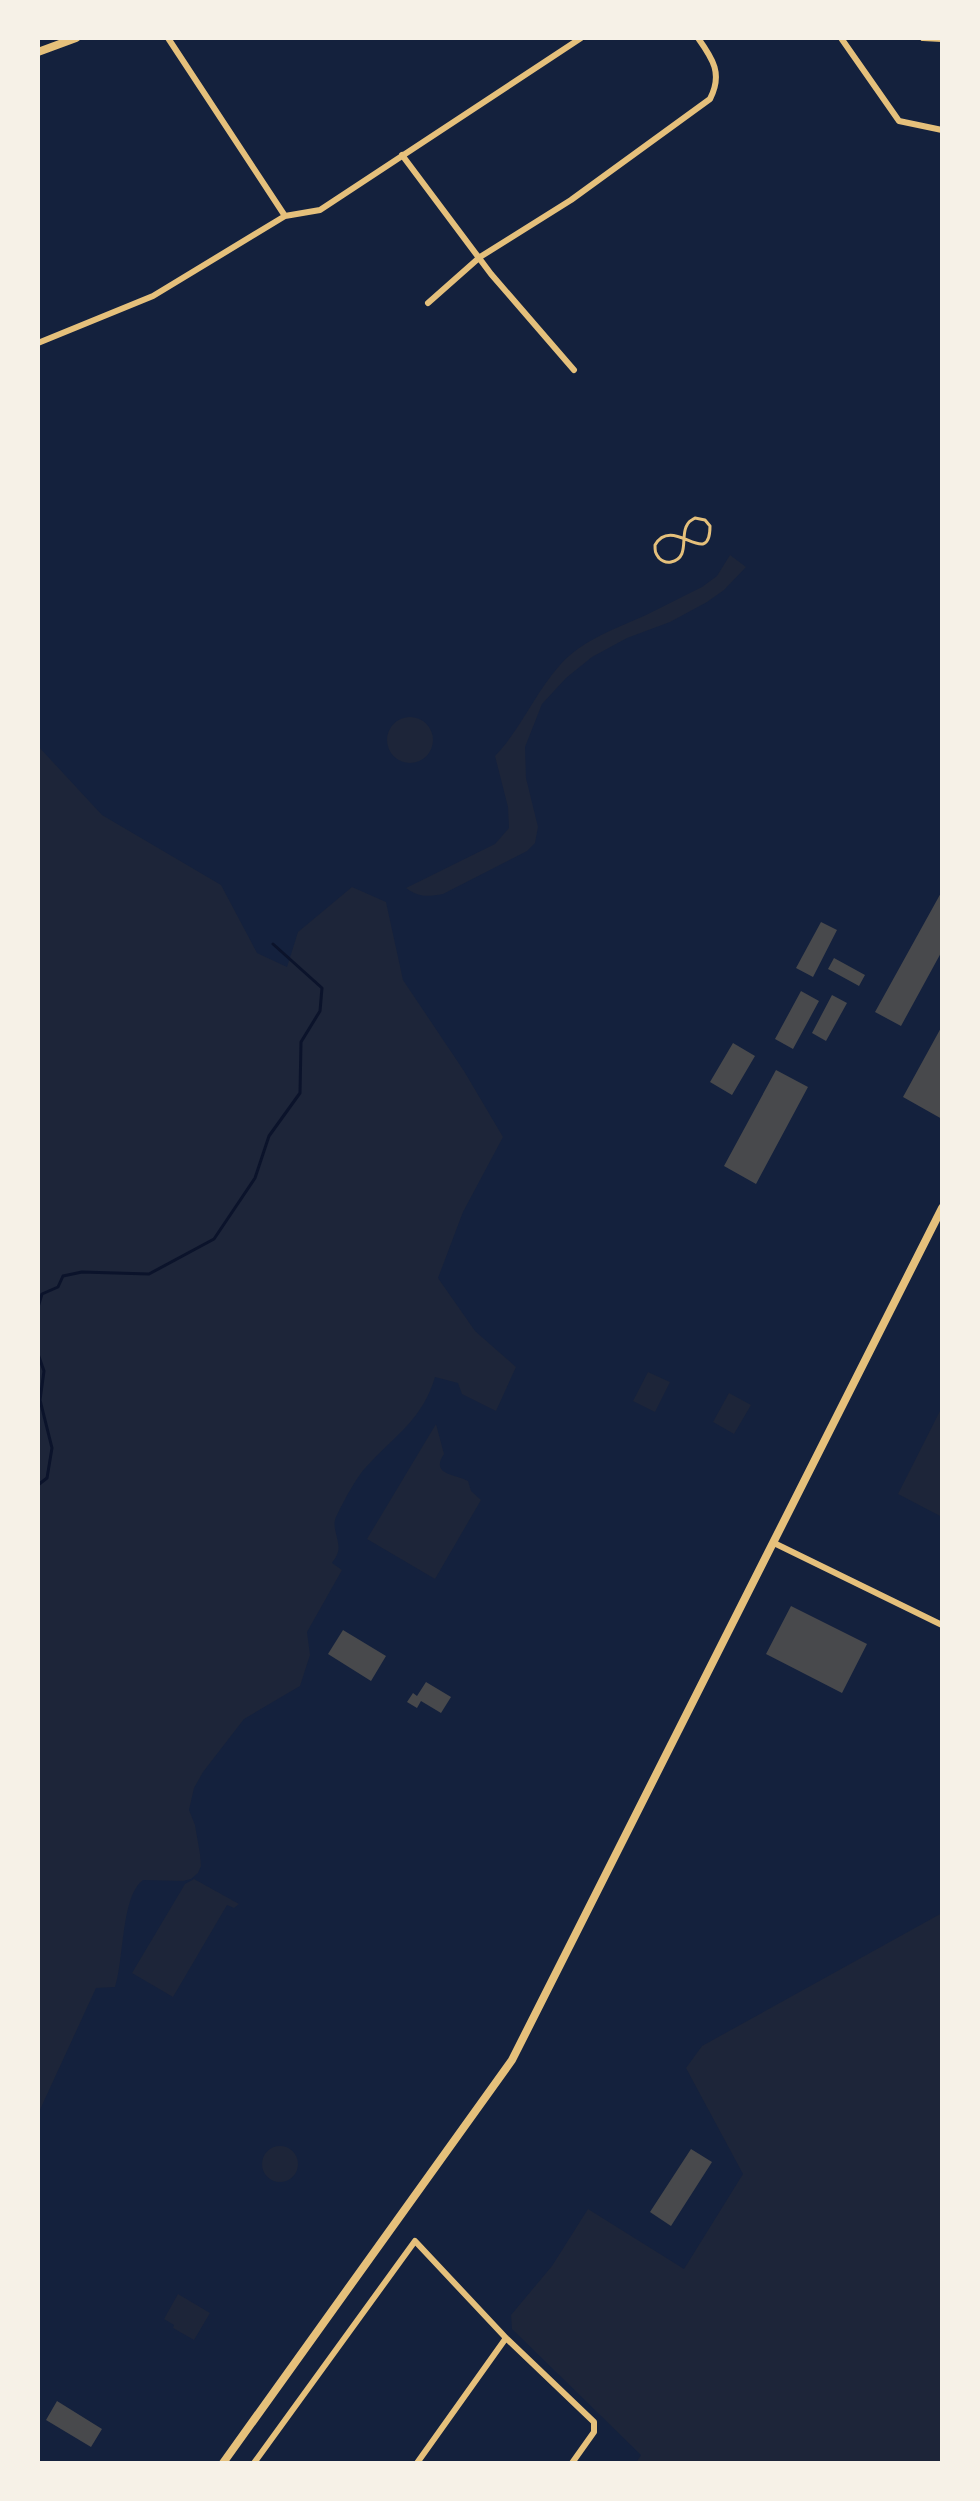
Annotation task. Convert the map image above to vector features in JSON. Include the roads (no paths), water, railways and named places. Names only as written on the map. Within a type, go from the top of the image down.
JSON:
[{"type":"street","points":[[38,52],[76,38]]},
{"type":"street","points":[[168,38],[285,216]]},
{"type":"street","points":[[38,343],[153,296],[285,216],[320,210],[581,38]]},
{"type":"street","points":[[428,303],[480,257],[571,200],[710,99],[716,88],[715,68],[713,59],[698,38]]},
{"type":"street","points":[[841,38],[899,121],[942,130]]},
{"type":"street","points":[[923,38],[942,39]]},
{"type":"street","points":[[402,155],[491,274],[574,370]]},
{"type":"street","points":[[223,2463],[512,2060],[942,1208]]},
{"type":"street","points":[[774,1543],[942,1625]]},
{"type":"street","points":[[254,2463],[413,2242],[417,2241],[506,2338],[594,2422],[594,2432],[572,2463]]},
{"type":"street","points":[[417,2463],[506,2338]]},
{"type":"lane","points":[[684,539],[684,548],[674,561],[667,563],[656,553],[655,545],[667,533],[684,539],[699,545],[710,536],[710,526],[705,520],[695,518],[688,522],[684,539]]},
{"type":"waterway","points":[[38,1307],[42,1294],[58,1287],[63,1276],[82,1272],[149,1274],[214,1239],[255,1178],[269,1136],[300,1093],[301,1042],[320,1011],[322,988],[273,944]]},
{"type":"waterway","points":[[38,1354],[44,1371],[40,1400],[52,1448],[47,1478],[38,1485]]}]
